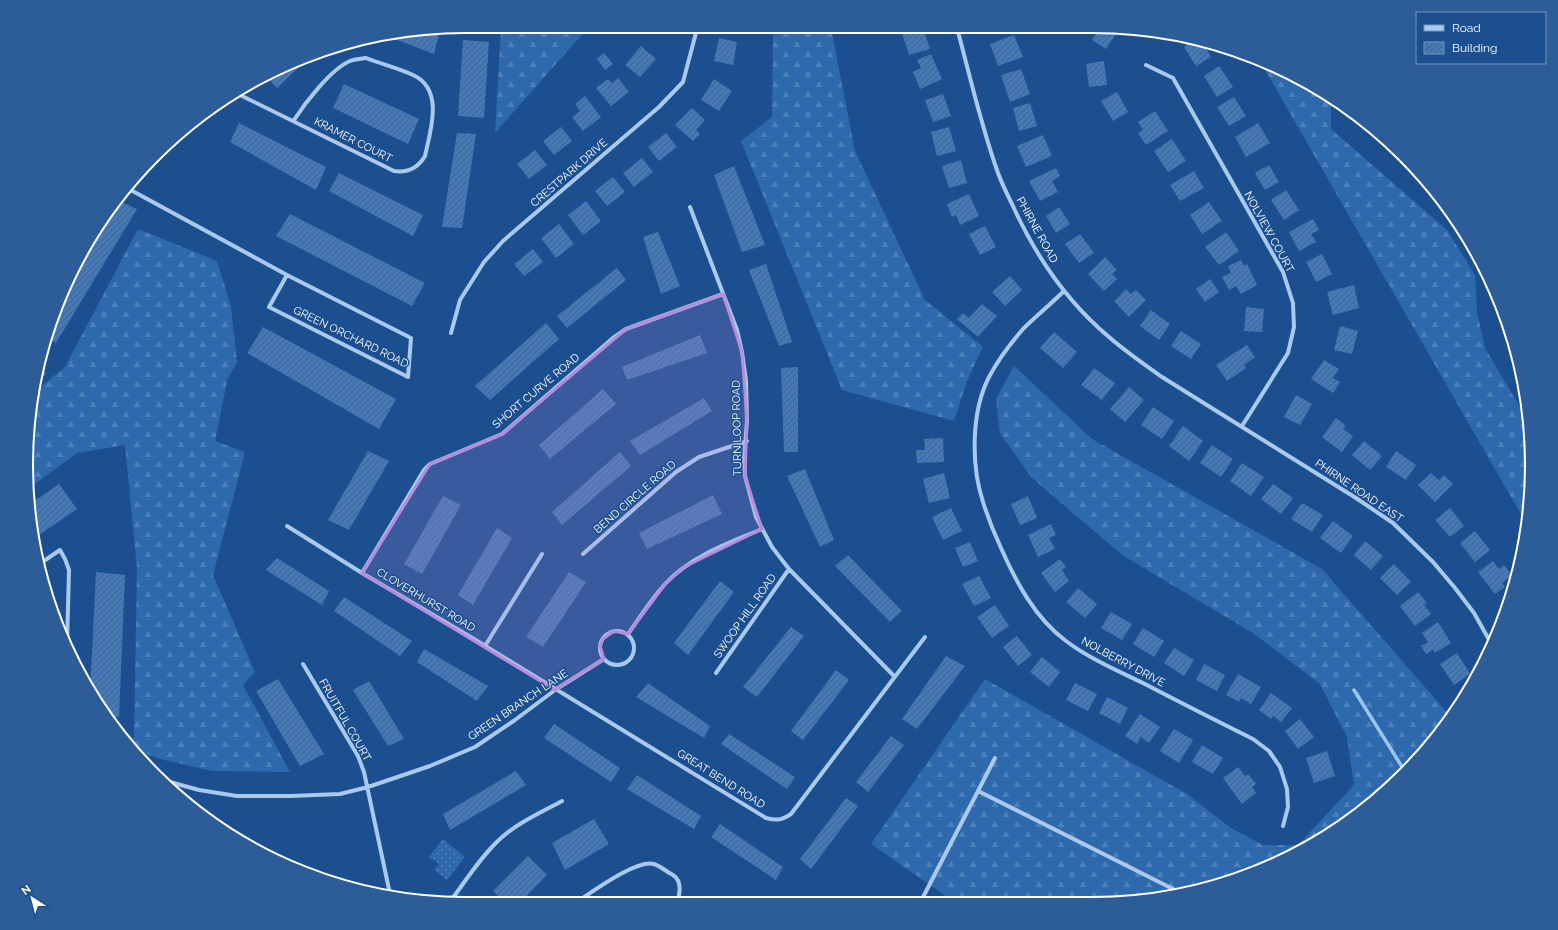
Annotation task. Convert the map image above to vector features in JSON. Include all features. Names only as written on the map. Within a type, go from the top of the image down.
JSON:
[{"type":"street","name":"CRESTPARK DRIVE","points":[[451,333],[460,300],[484,262],[503,241],[659,107],[683,82],[696,33]]},
{"type":"street","name":"PHIRNE ROAD","points":[[958,33],[998,174],[1021,223],[1040,258],[1064,292],[1108,337],[1134,357],[1242,426]]},
{"type":"street","name":"KRAMER COURT","points":[[242,96],[294,120],[394,171],[401,172],[417,167],[425,156],[433,106],[432,96],[428,88],[420,79],[413,75],[366,58],[358,59],[350,61],[334,72],[306,101],[294,120]]},
{"type":"street","name":"NOLVIEW COURT","points":[[1146,65],[1173,78],[1283,272],[1294,302],[1294,327],[1288,353],[1242,426]]},
{"type":"street","name":"GREEN ORCHARD ROAD","points":[[131,190],[287,275],[411,338],[408,377],[269,307],[287,275]]},
{"type":"street","name":"TURN LOOP ROAD","points":[[690,207],[736,330],[742,352],[747,401],[747,441],[744,459],[745,476],[756,517],[772,547],[789,569],[894,676]]},
{"type":"street","name":"NOLBERRY DRIVE","points":[[1064,292],[1023,329],[1005,352],[988,378],[981,399],[976,418],[974,445],[976,473],[982,501],[991,525],[1008,563],[1025,594],[1038,613],[1065,640],[1106,665],[1253,739],[1269,751],[1280,767],[1287,789],[1288,807],[1283,826]]},
{"type":"street","name":"SHORT CURVE ROAD","points":[[362,573],[424,470],[430,464],[502,434],[613,338],[626,329],[723,294]]},
{"type":"street","name":"PHIRNE ROAD EAST","points":[[1242,426],[1393,523],[1433,562],[1455,588],[1474,613],[1488,638]]},
{"type":"street","name":"BEND CIRCLE ROAD","points":[[583,554],[676,472],[699,457],[747,441]]},
{"type":"street","name":"CLOVERHURST ROAD","points":[[287,526],[362,573],[486,646],[555,690]]},
{"type":"street","points":[[628,634],[666,582],[684,567],[708,553],[762,529]]},
{"type":"street","points":[[44,561],[60,550],[70,570],[67,633]]},
{"type":"street","points":[[486,646],[542,554]]},
{"type":"street","name":"SWOOP HILL ROAD","points":[[716,674],[789,569]]},
{"type":"street","points":[[614,631],[621,631],[628,634],[634,646],[630,660],[624,664],[617,665],[604,659],[600,646],[602,639],[607,634],[614,631]]},
{"type":"street","name":"GREAT BEND ROAD","points":[[555,690],[766,818],[777,821],[791,814],[925,637]]},
{"type":"street","name":"GREEN BRANCH LANE","points":[[173,783],[199,790],[237,796],[340,794],[368,787],[430,766],[475,747],[516,720],[555,690],[604,659]]},
{"type":"street","name":"FRUITFUL COURT","points":[[303,664],[358,756],[368,787],[389,890]]},
{"type":"street","points":[[923,897],[995,758]]},
{"type":"street","points":[[978,791],[1174,889]]},
{"type":"street","points":[[454,897],[485,856],[502,838],[523,823],[562,801]]},
{"type":"street","points":[[585,897],[633,867],[644,864],[654,864],[675,876],[679,883],[680,890],[678,897]]},
{"type":"highlighted area","points":[[723,294],[742,352],[747,421],[745,476],[762,529],[684,567],[666,583],[628,634],[614,631],[603,639],[600,646],[604,659],[555,690],[362,573],[430,464],[502,434],[626,329]]},
{"type":"green space","points":[[501,33],[583,33],[495,133]]},
{"type":"green space","points":[[773,33],[832,33],[855,151],[925,300],[983,347],[967,381],[954,421],[842,390],[741,141],[772,117]]},
{"type":"green space","points":[[1264,69],[1309,91],[1331,105],[1331,129],[1447,230],[1475,275],[1477,312],[1485,348],[1521,409],[1525,465],[1522,515]]},
{"type":"green space","points":[[138,229],[217,261],[231,306],[237,362],[227,381],[215,441],[245,452],[213,575],[255,672],[243,685],[290,772],[212,771],[160,759],[142,752],[132,740],[134,737],[137,568],[125,445],[77,453],[34,485],[34,437],[40,387],[65,367]]},
{"type":"green space","points":[[1014,366],[1092,439],[1322,569],[1447,712],[1436,728],[1418,750],[1378,790],[1333,824],[1299,844],[1354,785],[1347,737],[1320,684],[1253,633],[1122,555],[1031,477],[1000,433],[996,399]]},
{"type":"green space","points":[[985,679],[1187,794],[1231,828],[1263,845],[1297,845],[1258,864],[1232,874],[1177,889],[1121,896],[1093,897],[947,897],[871,844]]},
{"type":"green space","points":[[443,839],[465,857],[447,880],[434,870],[439,864],[429,857]]},
{"type":"building","points":[[902,33],[925,33],[930,49],[909,55]]},
{"type":"building","points":[[1097,33],[1116,34],[1106,49],[1092,40]]},
{"type":"building","points":[[439,34],[434,54],[395,39]]},
{"type":"building","points":[[1014,35],[1023,57],[998,66],[990,44]]},
{"type":"building","points":[[719,38],[737,42],[733,65],[714,61]]},
{"type":"building","points":[[463,40],[489,42],[484,118],[458,116]]},
{"type":"building","points":[[1189,44],[1206,48],[1211,57],[1196,66],[1184,47]]},
{"type":"building","points":[[641,46],[656,59],[640,77],[625,65]]},
{"type":"building","points":[[604,53],[613,64],[605,70],[597,59]]},
{"type":"building","points":[[931,54],[942,79],[920,89],[913,72],[921,68],[917,60]]},
{"type":"building","points":[[1104,61],[1107,85],[1089,87],[1086,64]]},
{"type":"building","points":[[300,66],[277,88],[270,80]]},
{"type":"building","points":[[1219,66],[1233,87],[1217,97],[1204,76]]},
{"type":"building","points":[[1021,69],[1030,94],[1010,102],[1001,75]]},
{"type":"building","points":[[618,78],[629,92],[611,106],[596,88],[608,79],[612,83]]},
{"type":"building","points":[[714,79],[732,91],[719,111],[701,100]]},
{"type":"building","points":[[344,84],[419,119],[408,144],[333,108]]},
{"type":"building","points":[[1117,92],[1128,112],[1113,121],[1101,101]]},
{"type":"building","points":[[943,94],[951,116],[933,122],[925,100]]},
{"type":"building","points":[[585,96],[601,117],[583,131],[572,117],[580,111],[575,104]]},
{"type":"building","points":[[1234,97],[1246,116],[1229,126],[1217,107]]},
{"type":"building","points":[[1030,103],[1037,126],[1019,131],[1013,108]]},
{"type":"building","points":[[692,108],[705,120],[696,130],[700,134],[693,141],[675,125]]},
{"type":"building","points":[[1155,111],[1168,131],[1146,145],[1138,133],[1143,130],[1138,122]]},
{"type":"building","points":[[239,123],[326,167],[316,190],[230,142]]},
{"type":"building","points":[[1258,123],[1270,143],[1246,157],[1235,137]]},
{"type":"building","points":[[561,127],[572,141],[554,155],[543,141]]},
{"type":"building","points":[[949,127],[956,151],[937,156],[931,132]]},
{"type":"building","points":[[457,133],[476,134],[462,228],[442,227]]},
{"type":"building","points":[[666,133],[677,147],[659,161],[648,147]]},
{"type":"building","points":[[1043,135],[1052,156],[1026,167],[1017,146]]},
{"type":"building","points":[[1172,139],[1186,161],[1168,172],[1154,151]]},
{"type":"building","points":[[535,150],[547,165],[529,179],[517,164]]},
{"type":"building","points":[[642,158],[653,172],[634,187],[623,173]]},
{"type":"building","points":[[961,160],[967,183],[949,188],[942,166]]},
{"type":"building","points":[[1269,165],[1279,182],[1265,190],[1255,173]]},
{"type":"building","points":[[734,166],[765,245],[742,252],[714,175]]},
{"type":"building","points":[[1056,168],[1060,176],[1052,181],[1058,192],[1040,201],[1029,181]]},
{"type":"building","points":[[1194,171],[1204,188],[1180,201],[1170,185]]},
{"type":"building","points":[[339,173],[423,215],[413,236],[329,191]]},
{"type":"building","points":[[613,177],[625,192],[607,206],[595,191]]},
{"type":"building","points":[[1286,190],[1299,210],[1284,220],[1271,200]]},
{"type":"building","points":[[969,194],[979,216],[960,225],[956,215],[952,217],[947,204]]},
{"type":"building","points":[[586,201],[601,221],[583,235],[568,215]]},
{"type":"building","points":[[122,202],[137,209],[56,343],[52,340],[56,326],[66,300],[91,249]]},
{"type":"building","points":[[1209,202],[1222,221],[1202,234],[1190,215]]},
{"type":"building","points":[[1059,207],[1070,224],[1056,233],[1046,216]]},
{"type":"building","points":[[290,214],[425,283],[412,306],[276,236]]},
{"type":"building","points":[[1313,219],[1319,230],[1311,234],[1316,242],[1299,251],[1289,232]]},
{"type":"building","points":[[559,224],[574,244],[556,258],[541,238]]},
{"type":"building","points":[[985,226],[996,247],[980,255],[969,234]]},
{"type":"building","points":[[658,232],[680,286],[661,294],[643,237]]},
{"type":"building","points":[[1226,232],[1239,251],[1219,265],[1205,247]]},
{"type":"building","points":[[1080,234],[1094,253],[1079,263],[1065,244]]},
{"type":"building","points":[[533,249],[543,262],[524,276],[514,264]]},
{"type":"building","points":[[1322,254],[1332,274],[1316,282],[1306,262]]},
{"type":"building","points":[[1105,257],[1117,270],[1112,274],[1117,279],[1104,291],[1088,274]]},
{"type":"building","points":[[1241,260],[1244,266],[1247,264],[1257,285],[1241,294],[1236,286],[1229,290],[1222,277],[1231,273],[1228,266]]},
{"type":"building","points":[[766,264],[792,342],[779,346],[749,270]]},
{"type":"building","points":[[617,268],[626,280],[567,328],[557,316]]},
{"type":"building","points":[[1010,276],[1022,290],[1005,306],[992,292]]},
{"type":"building","points":[[1210,279],[1219,292],[1205,302],[1196,289]]},
{"type":"building","points":[[1354,285],[1359,308],[1333,315],[1327,292]]},
{"type":"building","points":[[1126,289],[1131,294],[1136,290],[1146,300],[1129,317],[1114,301]]},
{"type":"building","points":[[982,304],[997,316],[978,337],[957,319],[963,313],[969,318]]},
{"type":"building","points":[[1246,307],[1264,309],[1262,332],[1244,331]]},
{"type":"building","points":[[1151,310],[1170,324],[1159,340],[1140,326]]},
{"type":"building","points":[[546,323],[559,339],[490,400],[475,386]]},
{"type":"building","points":[[1340,326],[1358,331],[1352,354],[1334,350]]},
{"type":"building","points":[[263,327],[396,399],[379,429],[247,353]]},
{"type":"building","points":[[1181,331],[1201,344],[1191,359],[1171,346]]},
{"type":"building","points":[[1054,332],[1077,352],[1063,368],[1040,348]]},
{"type":"building","points":[[700,335],[707,353],[627,380],[622,367]]},
{"type":"building","points":[[1247,345],[1255,357],[1244,365],[1246,368],[1227,381],[1216,365]]},
{"type":"building","points":[[1324,360],[1339,369],[1333,378],[1340,382],[1333,393],[1311,379]]},
{"type":"building","points":[[798,367],[798,452],[784,452],[781,368]]},
{"type":"building","points":[[1094,368],[1115,383],[1102,400],[1081,385]]},
{"type":"building","points":[[44,370],[46,374],[42,377]]},
{"type":"building","points":[[1129,387],[1144,400],[1125,422],[1110,409]]},
{"type":"building","points":[[603,389],[616,404],[550,459],[539,445]]},
{"type":"building","points":[[1296,395],[1312,404],[1300,425],[1284,417]]},
{"type":"building","points":[[704,398],[712,411],[640,455],[630,441]]},
{"type":"building","points":[[1153,407],[1174,421],[1162,439],[1141,425]]},
{"type":"building","points":[[1336,418],[1346,426],[1343,429],[1353,436],[1342,452],[1322,437]]},
{"type":"building","points":[[1183,426],[1203,441],[1189,461],[1169,446]]},
{"type":"building","points":[[943,438],[944,462],[917,463],[916,450],[925,450],[924,439]]},
{"type":"building","points":[[1364,441],[1382,456],[1370,470],[1352,455]]},
{"type":"building","points":[[1212,445],[1233,459],[1221,477],[1200,463]]},
{"type":"building","points":[[368,451],[389,461],[349,530],[328,520]]},
{"type":"building","points":[[1396,451],[1416,465],[1406,480],[1386,467]]},
{"type":"building","points":[[620,452],[631,466],[562,525],[552,512]]},
{"type":"building","points":[[1242,463],[1264,477],[1251,496],[1230,481]]},
{"type":"building","points":[[805,469],[834,540],[820,547],[787,476]]},
{"type":"building","points":[[944,473],[950,498],[929,503],[923,479]]},
{"type":"building","points":[[1431,473],[1439,480],[1444,475],[1453,484],[1435,502],[1418,485]]},
{"type":"building","points":[[59,484],[77,509],[39,535],[35,501]]},
{"type":"building","points":[[1273,484],[1293,498],[1281,514],[1261,499]]},
{"type":"building","points":[[713,495],[722,514],[647,549],[639,533]]},
{"type":"building","points":[[443,496],[461,505],[422,574],[404,564]]},
{"type":"building","points":[[1028,496],[1037,518],[1020,525],[1011,504]]},
{"type":"building","points":[[1302,503],[1323,515],[1312,532],[1291,519]]},
{"type":"building","points":[[951,508],[962,531],[943,540],[932,517]]},
{"type":"building","points":[[1450,508],[1464,526],[1450,537],[1435,520]]},
{"type":"building","points":[[1333,521],[1353,536],[1341,553],[1320,538]]},
{"type":"building","points":[[1051,524],[1056,535],[1049,538],[1055,549],[1038,557],[1028,535]]},
{"type":"building","points":[[497,528],[512,538],[473,605],[458,595]]},
{"type":"building","points":[[1475,531],[1490,550],[1475,562],[1460,543]]},
{"type":"building","points":[[1365,541],[1383,556],[1371,570],[1354,555]]},
{"type":"building","points":[[970,542],[978,561],[963,567],[955,548]]},
{"type":"building","points":[[848,555],[902,611],[890,622],[835,566]]},
{"type":"building","points":[[277,558],[329,591],[322,605],[266,570]]},
{"type":"building","points":[[1060,559],[1066,567],[1062,570],[1069,581],[1055,592],[1041,573]]},
{"type":"building","points":[[1493,561],[1499,569],[1504,565],[1511,574],[1510,576],[1502,583],[1505,587],[1495,594],[1478,572]]},
{"type":"building","points":[[1394,564],[1411,582],[1397,595],[1380,578]]},
{"type":"building","points":[[96,572],[125,575],[119,717],[115,717],[91,680]]},
{"type":"building","points":[[569,572],[586,582],[543,647],[526,637]]},
{"type":"building","points":[[979,576],[991,598],[974,606],[962,584]]},
{"type":"building","points":[[720,581],[734,592],[688,655],[674,643]]},
{"type":"building","points":[[1078,588],[1097,604],[1085,618],[1066,602]]},
{"type":"building","points":[[1418,592],[1427,603],[1424,605],[1431,614],[1415,626],[1400,606]]},
{"type":"building","points":[[344,597],[412,641],[400,656],[334,611]]},
{"type":"building","points":[[995,605],[1009,626],[992,638],[977,617]]},
{"type":"building","points":[[1111,612],[1132,624],[1122,640],[1101,628]]},
{"type":"building","points":[[1438,622],[1451,643],[1435,653],[1433,650],[1426,654],[1421,646],[1428,642],[1422,633]]},
{"type":"building","points":[[791,627],[804,636],[757,697],[743,687]]},
{"type":"building","points":[[1143,628],[1164,641],[1154,657],[1133,644]]},
{"type":"building","points":[[1017,636],[1032,655],[1018,666],[1003,647]]},
{"type":"building","points":[[1174,648],[1194,660],[1184,676],[1164,663]]},
{"type":"building","points":[[424,649],[488,686],[477,701],[417,662]]},
{"type":"building","points":[[1457,653],[1470,674],[1454,685],[1440,664]]},
{"type":"building","points":[[946,656],[965,666],[917,729],[902,719]]},
{"type":"building","points":[[1042,657],[1060,672],[1049,687],[1030,672]]},
{"type":"building","points":[[1204,664],[1225,675],[1217,691],[1196,680]]},
{"type":"building","points":[[836,670],[849,680],[803,740],[791,731]]},
{"type":"building","points":[[1238,674],[1261,687],[1251,704],[1241,698],[1239,702],[1226,695]]},
{"type":"building","points":[[278,679],[324,754],[300,766],[256,691]]},
{"type":"building","points":[[369,681],[404,739],[388,746],[353,690]]},
{"type":"building","points":[[648,683],[710,726],[704,738],[636,697]]},
{"type":"building","points":[[1075,683],[1097,694],[1088,711],[1066,700]]},
{"type":"building","points":[[1271,693],[1292,708],[1281,722],[1273,716],[1271,719],[1259,710]]},
{"type":"building","points":[[1107,697],[1128,708],[1120,724],[1099,713]]},
{"type":"building","points":[[1140,714],[1160,727],[1149,743],[1141,737],[1137,744],[1125,736]]},
{"type":"building","points":[[1300,719],[1314,737],[1298,749],[1285,731]]},
{"type":"building","points":[[554,724],[620,768],[611,782],[544,738]]},
{"type":"building","points":[[1174,729],[1193,740],[1179,763],[1160,751]]},
{"type":"building","points":[[729,734],[795,777],[787,789],[721,744]]},
{"type":"building","points":[[891,736],[904,745],[868,792],[856,782]]},
{"type":"building","points":[[1202,745],[1223,758],[1213,774],[1192,762]]},
{"type":"building","points":[[1327,751],[1335,776],[1314,783],[1306,758]]},
{"type":"building","points":[[1238,767],[1245,776],[1248,774],[1256,784],[1252,787],[1256,793],[1242,804],[1223,778]]},
{"type":"building","points":[[516,771],[526,785],[450,830],[443,814]]},
{"type":"building","points":[[637,775],[701,816],[694,829],[627,789]]},
{"type":"building","points":[[846,798],[858,806],[811,869],[800,859]]},
{"type":"building","points":[[594,819],[609,844],[565,870],[552,843]]},
{"type":"building","points":[[720,824],[783,867],[776,880],[711,837]]},
{"type":"building","points":[[528,856],[547,875],[526,897],[499,897],[493,891]]},
{"type":"waterway","points":[[1354,690],[1402,766]]}]
